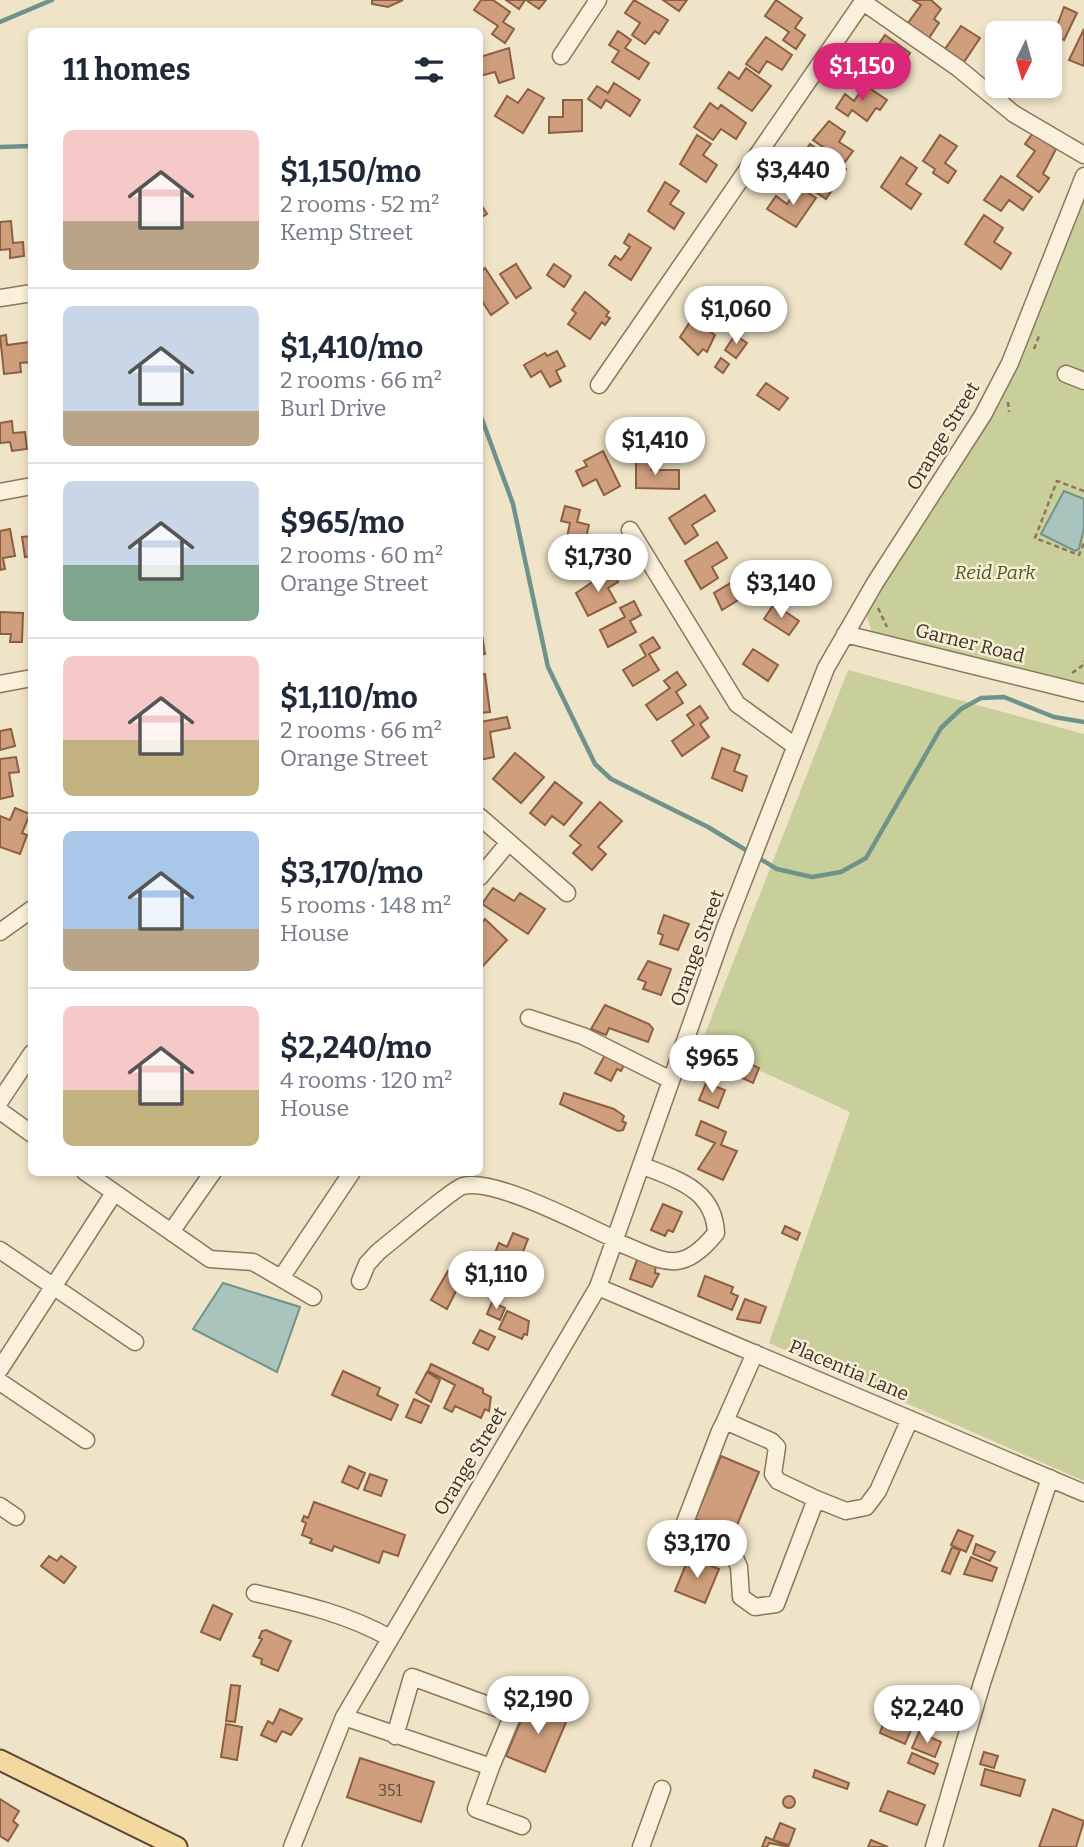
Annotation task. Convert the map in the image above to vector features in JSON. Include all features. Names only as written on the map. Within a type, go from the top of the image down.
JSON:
[{"type":"main road","points":[[0,1760],[177,1847]]},
{"type":"street","points":[[561,56],[598,0]]},
{"type":"street","points":[[599,385],[864,1],[958,68],[1014,114],[1084,155]]},
{"type":"street","name":"Orange Street","points":[[292,1847],[344,1717],[598,1287],[751,860],[826,668],[983,415],[1010,363],[1084,176]]},
{"type":"street","points":[[0,298],[28,294]]},
{"type":"street","points":[[1066,374],[1084,382]]},
{"type":"street","points":[[0,492],[28,487]]},
{"type":"street","points":[[630,530],[737,704],[795,746]]},
{"type":"street","name":"Garner Road","points":[[845,634],[1084,693]]},
{"type":"street","points":[[0,684],[28,679]]},
{"type":"street","points":[[483,820],[567,893]]},
{"type":"street","points":[[483,873],[509,842]]},
{"type":"street","points":[[0,932],[28,912]]},
{"type":"street","points":[[529,1018],[583,1036],[671,1080]]},
{"type":"street","points":[[0,1101],[28,1060]]},
{"type":"street","points":[[0,1111],[28,1131]]},
{"type":"street","points":[[360,1281],[367,1264],[378,1252],[462,1186],[482,1186],[511,1193],[676,1264],[687,1261],[703,1250],[716,1233],[715,1217],[705,1197],[674,1179],[641,1165]]},
{"type":"street","points":[[91,1176],[211,1259],[253,1262],[313,1297]]},
{"type":"street","points":[[171,1232],[210,1176]]},
{"type":"street","points":[[281,1278],[349,1176]]},
{"type":"street","points":[[0,1369],[114,1193]]},
{"type":"street","points":[[0,1250],[135,1342]]},
{"type":"street","name":"Placentia Lane","points":[[598,1287],[1084,1493]]},
{"type":"street","points":[[755,1353],[724,1421],[682,1530],[732,1551],[739,1567],[741,1597],[755,1607],[776,1604],[816,1499]]},
{"type":"street","points":[[0,1382],[86,1440]]},
{"type":"street","points":[[724,1421],[771,1441],[778,1447],[773,1474],[778,1481],[846,1511],[866,1507],[878,1491],[910,1419]]},
{"type":"street","points":[[934,1847],[982,1683],[1050,1478]]},
{"type":"street","points":[[0,1506],[16,1517]]},
{"type":"street","points":[[256,1593],[316,1607],[361,1622],[390,1638]]},
{"type":"street","points":[[395,1736],[412,1677],[513,1714],[476,1809],[522,1826]]},
{"type":"street","points":[[344,1717],[491,1767]]},
{"type":"street","points":[[640,1847],[662,1789]]},
{"type":"path","points":[[1084,491],[1057,481],[1035,538],[1079,555],[1084,543]]},
{"type":"path","points":[[877,603],[888,630]]},
{"type":"path","points":[[1060,670],[1073,674],[1084,661]]},
{"type":"green space","name":"Reid Park","points":[[1084,195],[1084,686],[873,636],[865,611],[1015,370]]},
{"type":"green space","points":[[848,670],[1084,734],[1084,1481],[769,1343],[850,1112],[701,1044]]},
{"type":"water","points":[[1064,491],[1084,499],[1084,528],[1079,549],[1075,551],[1041,534]]},
{"type":"water","points":[[223,1283],[300,1307],[277,1372],[193,1329]]},
{"type":"building","points":[[372,0],[403,0],[388,7],[372,4]]},
{"type":"building","points":[[481,0],[493,0],[510,12],[503,22],[514,29],[505,43],[492,34],[498,26],[474,10]]},
{"type":"building","points":[[506,0],[525,0],[519,9]]},
{"type":"building","points":[[526,0],[546,0],[539,9]]},
{"type":"building","points":[[634,0],[668,20],[659,34],[655,31],[645,44],[632,35],[640,23],[625,13]]},
{"type":"building","points":[[663,0],[687,0],[679,11]]},
{"type":"building","points":[[776,0],[802,18],[795,28],[805,35],[796,49],[783,40],[789,32],[765,16]]},
{"type":"building","points":[[913,0],[931,0],[941,9],[934,19],[939,23],[929,38],[908,23],[921,5]]},
{"type":"building","points":[[1064,7],[1077,13],[1064,40],[1062,21],[1059,21]]},
{"type":"building","points":[[961,26],[980,38],[964,62],[945,49]]},
{"type":"building","points":[[1084,29],[1084,66],[1069,60]]},
{"type":"building","points":[[618,31],[631,40],[625,48],[649,63],[639,79],[612,62],[619,51],[609,45]]},
{"type":"building","points":[[885,35],[910,53],[887,86],[875,78],[872,82],[859,73],[869,58],[875,62],[880,55],[874,51]]},
{"type":"building","points":[[766,37],[792,55],[782,70],[767,61],[759,73],[746,64]]},
{"type":"building","points":[[509,48],[514,78],[499,83],[495,72],[483,75],[483,56]]},
{"type":"building","points":[[746,68],[771,86],[752,111],[718,88],[729,72],[739,79]]},
{"type":"building","points":[[614,83],[640,100],[630,116],[606,100],[601,108],[588,99],[597,86],[608,93]]},
{"type":"building","points":[[865,85],[887,100],[880,110],[876,108],[867,121],[852,110],[848,116],[836,108],[845,94],[854,101]]},
{"type":"building","points":[[528,89],[544,98],[523,133],[495,116],[507,96],[518,103]]},
{"type":"building","points":[[563,100],[582,100],[582,131],[549,133],[549,117],[563,117]]},
{"type":"building","points":[[710,103],[718,109],[721,105],[746,123],[736,139],[721,129],[713,140],[694,127]]},
{"type":"building","points":[[829,121],[845,132],[839,142],[853,151],[845,162],[813,140]]},
{"type":"building","points":[[1033,133],[1056,149],[1043,174],[1049,178],[1039,192],[1017,176],[1035,151],[1025,144]]},
{"type":"building","points":[[697,135],[711,144],[703,155],[717,165],[706,182],[680,164]]},
{"type":"building","points":[[940,135],[957,146],[945,163],[956,171],[948,183],[933,173],[935,169],[923,161]]},
{"type":"building","points":[[810,144],[846,169],[826,199],[807,186],[817,171],[800,159]]},
{"type":"building","points":[[901,157],[917,168],[906,184],[921,194],[911,209],[881,187]]},
{"type":"building","points":[[1001,176],[1032,197],[1023,210],[1009,200],[1001,211],[984,200]]},
{"type":"building","points":[[665,182],[679,191],[670,204],[684,213],[674,229],[648,211]]},
{"type":"building","points":[[799,187],[816,198],[796,227],[767,209],[776,196],[787,204]]},
{"type":"building","points":[[984,215],[1003,228],[994,242],[1011,253],[1001,269],[965,244]]},
{"type":"building","points":[[11,221],[13,243],[23,242],[24,256],[10,258],[10,249],[0,250],[0,222]]},
{"type":"building","points":[[629,234],[651,248],[631,280],[609,265],[615,256],[621,260],[630,247],[624,243]]},
{"type":"building","points":[[516,264],[531,288],[516,298],[500,274]]},
{"type":"building","points":[[554,264],[571,276],[564,287],[547,275]]},
{"type":"building","points":[[485,268],[508,303],[491,315],[483,303]]},
{"type":"building","points":[[585,292],[609,312],[606,316],[610,318],[605,325],[602,322],[590,339],[568,324],[576,313],[572,310]]},
{"type":"building","points":[[692,319],[715,335],[707,352],[703,349],[698,355],[680,337]]},
{"type":"building","points":[[6,335],[7,345],[28,342],[28,362],[20,363],[21,372],[4,374],[0,336]]},
{"type":"building","points":[[735,335],[747,343],[736,358],[725,350]]},
{"type":"building","points":[[557,351],[565,366],[556,371],[561,381],[550,387],[541,371],[531,377],[524,365],[545,353],[547,356]]},
{"type":"building","points":[[721,358],[729,364],[723,373],[715,367]]},
{"type":"building","points":[[766,383],[788,398],[779,410],[757,395]]},
{"type":"building","points":[[12,421],[13,433],[25,432],[27,449],[12,451],[10,442],[0,443],[0,423]]},
{"type":"building","points":[[603,451],[620,486],[604,495],[596,479],[583,486],[576,471],[587,466],[584,461]]},
{"type":"building","points":[[636,460],[651,460],[651,470],[679,470],[679,489],[636,488]]},
{"type":"building","points":[[705,495],[715,511],[692,525],[698,535],[685,544],[669,518]]},
{"type":"building","points":[[565,506],[580,510],[577,522],[589,525],[582,555],[564,551],[570,523],[561,521]]},
{"type":"building","points":[[10,529],[15,556],[3,558],[5,569],[0,570],[0,531]]},
{"type":"building","points":[[28,536],[28,557],[25,557],[22,537]]},
{"type":"building","points":[[717,542],[727,558],[712,567],[718,578],[701,589],[685,561]]},
{"type":"building","points":[[798,563],[822,579],[812,595],[787,579]]},
{"type":"building","points":[[612,569],[618,582],[608,588],[616,602],[588,616],[576,593]]},
{"type":"building","points":[[739,578],[748,594],[722,610],[714,593]]},
{"type":"building","points":[[634,601],[641,615],[630,621],[636,632],[608,647],[600,630],[625,617],[620,608]]},
{"type":"building","points":[[774,604],[799,621],[789,635],[764,619]]},
{"type":"building","points":[[0,612],[23,613],[22,642],[10,642],[11,634],[0,634]]},
{"type":"building","points":[[653,637],[660,648],[649,654],[659,670],[633,686],[623,670],[646,656],[640,645]]},
{"type":"building","points":[[753,649],[778,665],[768,681],[743,664]]},
{"type":"building","points":[[677,672],[686,685],[676,692],[683,703],[657,720],[646,705],[670,688],[664,681]]},
{"type":"building","points":[[483,674],[490,712],[483,713]]},
{"type":"building","points":[[700,706],[708,718],[700,724],[709,737],[682,756],[672,741],[694,725],[687,715]]},
{"type":"building","points":[[507,717],[510,728],[490,732],[494,757],[483,759],[483,721]]},
{"type":"building","points":[[11,729],[15,746],[0,750],[0,731]]},
{"type":"building","points":[[722,748],[740,755],[734,771],[747,776],[742,791],[712,778]]},
{"type":"building","points":[[515,753],[544,777],[521,803],[493,779]]},
{"type":"building","points":[[16,757],[19,772],[9,773],[13,796],[0,799],[0,759]]},
{"type":"building","points":[[555,782],[582,803],[564,825],[552,816],[545,825],[530,813]]},
{"type":"building","points":[[600,802],[622,821],[598,847],[606,854],[592,870],[573,853],[581,845],[570,836]]},
{"type":"building","points":[[15,808],[28,813],[22,833],[27,835],[20,854],[0,847],[0,816],[10,820]]},
{"type":"building","points":[[493,888],[514,901],[520,893],[545,909],[528,934],[483,903]]},
{"type":"building","points":[[664,915],[689,924],[678,950],[660,944],[663,935],[658,933]]},
{"type":"building","points":[[485,919],[507,940],[483,966]]},
{"type":"building","points":[[648,961],[671,969],[661,995],[643,989],[646,982],[638,979]]},
{"type":"building","points":[[605,1005],[649,1024],[653,1029],[648,1042],[609,1028],[606,1035],[591,1029]]},
{"type":"building","points":[[710,1051],[719,1055],[721,1051],[759,1068],[753,1083],[725,1070],[722,1076],[712,1072],[715,1064],[707,1060]]},
{"type":"building","points":[[605,1055],[624,1065],[621,1071],[617,1069],[611,1081],[595,1073]]},
{"type":"building","points":[[706,1083],[725,1090],[718,1108],[699,1100]]},
{"type":"building","points":[[564,1093],[614,1109],[624,1116],[622,1121],[626,1123],[623,1130],[618,1131],[560,1104]]},
{"type":"building","points":[[701,1121],[726,1132],[721,1145],[737,1151],[723,1180],[698,1169],[715,1143],[696,1135]]},
{"type":"building","points":[[663,1204],[682,1212],[673,1232],[668,1230],[665,1236],[651,1230]]},
{"type":"building","points":[[785,1226],[800,1233],[797,1240],[782,1233]]},
{"type":"building","points":[[513,1233],[528,1239],[509,1287],[480,1275],[485,1263],[490,1265],[499,1243],[507,1247]]},
{"type":"building","points":[[638,1257],[656,1264],[655,1273],[659,1274],[652,1287],[630,1279]]},
{"type":"building","points":[[448,1271],[462,1279],[447,1309],[431,1300]]},
{"type":"building","points":[[705,1276],[733,1287],[731,1293],[738,1296],[732,1310],[698,1296]]},
{"type":"building","points":[[745,1299],[766,1307],[760,1323],[737,1319]]},
{"type":"building","points":[[492,1302],[505,1308],[500,1320],[487,1314]]},
{"type":"building","points":[[507,1311],[529,1321],[527,1335],[524,1334],[522,1339],[499,1329]]},
{"type":"building","points":[[480,1330],[495,1337],[488,1350],[473,1343]]},
{"type":"building","points":[[431,1364],[483,1389],[483,1393],[491,1397],[489,1411],[485,1409],[481,1418],[455,1406],[452,1412],[444,1408],[455,1385],[428,1371]]},
{"type":"building","points":[[343,1371],[380,1388],[377,1395],[398,1405],[391,1420],[332,1395]]},
{"type":"building","points":[[427,1372],[440,1380],[431,1402],[416,1393]]},
{"type":"building","points":[[414,1399],[429,1406],[421,1423],[406,1417]]},
{"type":"building","points":[[721,1456],[759,1472],[733,1535],[695,1519]]},
{"type":"building","points":[[349,1466],[365,1473],[358,1489],[342,1482]]},
{"type":"building","points":[[370,1474],[387,1480],[381,1496],[364,1490]]},
{"type":"building","points":[[314,1502],[405,1535],[398,1556],[383,1551],[379,1563],[334,1546],[332,1551],[310,1543],[312,1539],[302,1535],[306,1523],[302,1521],[304,1516],[308,1518]]},
{"type":"building","points":[[958,1530],[973,1536],[966,1552],[951,1545]]},
{"type":"building","points":[[976,1544],[995,1552],[990,1561],[973,1554]]},
{"type":"building","points":[[952,1547],[960,1550],[950,1574],[942,1571]]},
{"type":"building","points":[[49,1556],[57,1561],[61,1556],[76,1567],[64,1583],[41,1566]]},
{"type":"building","points":[[689,1557],[719,1569],[705,1603],[675,1591]]},
{"type":"building","points":[[971,1557],[997,1568],[992,1581],[964,1574]]},
{"type":"building","points":[[213,1605],[232,1614],[220,1640],[201,1632]]},
{"type":"building","points":[[266,1630],[291,1641],[278,1671],[261,1664],[262,1659],[253,1656],[262,1639],[259,1638],[262,1631]]},
{"type":"building","points":[[231,1685],[240,1686],[235,1722],[226,1721]]},
{"type":"building","points":[[934,1690],[953,1697],[948,1713],[928,1706]]},
{"type":"building","points":[[530,1699],[569,1715],[545,1772],[506,1756]]},
{"type":"building","points":[[280,1709],[302,1719],[291,1735],[282,1731],[276,1742],[261,1735],[268,1721],[273,1724]]},
{"type":"building","points":[[887,1711],[914,1723],[905,1744],[880,1733]]},
{"type":"building","points":[[226,1724],[242,1727],[237,1760],[221,1757]]},
{"type":"building","points":[[919,1732],[941,1742],[935,1757],[912,1748]]},
{"type":"building","points":[[984,1752],[998,1756],[994,1768],[980,1764]]},
{"type":"building","points":[[912,1753],[938,1764],[934,1774],[908,1763]]},
{"type":"building","points":[[360,1758],[434,1782],[421,1822],[347,1797]]},
{"type":"building","points":[[985,1769],[1025,1780],[1020,1796],[981,1785]]},
{"type":"building","points":[[815,1770],[849,1783],[847,1789],[813,1777]]},
{"type":"building","points":[[888,1791],[925,1805],[917,1825],[880,1811]]},
{"type":"building","points":[[789,1796],[795,1802],[789,1808],[783,1802]]},
{"type":"building","points":[[0,1799],[19,1811],[13,1821],[18,1825],[8,1841],[0,1836]]},
{"type":"building","points":[[1053,1809],[1084,1821],[1076,1847],[1039,1847]]},
{"type":"building","points":[[780,1823],[795,1829],[789,1845],[773,1840]]},
{"type":"building","points":[[766,1837],[789,1847],[769,1843],[767,1847],[762,1847]]},
{"type":"building","points":[[871,1840],[888,1847],[868,1847]]},
{"type":"waterway","points":[[0,22],[52,0]]},
{"type":"waterway","points":[[0,147],[28,146]]},
{"type":"waterway","points":[[483,422],[513,504],[548,667],[595,764],[611,779],[708,827],[749,852]]},
{"type":"waterway","points":[[757,857],[777,869],[812,877],[841,872],[866,858],[941,728],[961,709],[981,698],[1004,697],[1054,717],[1084,722]]}]
